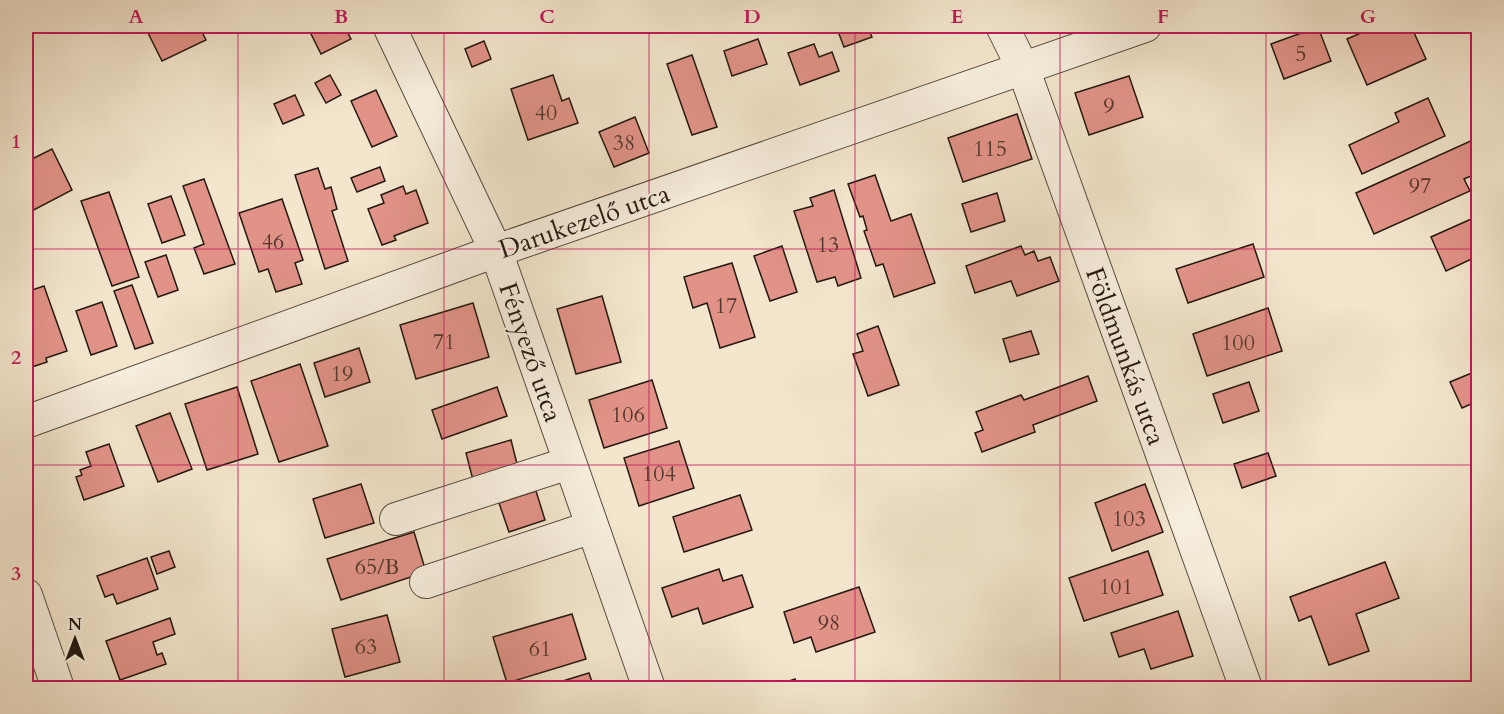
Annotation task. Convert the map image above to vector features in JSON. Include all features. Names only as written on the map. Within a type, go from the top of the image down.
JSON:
[{"type":"street","name":"Fényező utca","points":[[389,26],[496,251],[649,688]]},
{"type":"street","name":"Földmunkás utca","points":[[1002,26],[1023,68],[1246,688]]},
{"type":"street","name":"Darukezelő utca","points":[[26,422],[496,251],[1145,26]]},
{"type":"street","points":[[396,519],[570,463]]},
{"type":"street","points":[[426,582],[592,527]]},
{"type":"street","points":[[26,595],[58,688]]},
{"type":"building","points":[[160,26],[199,26],[206,40],[162,61],[147,31]]},
{"type":"building","points":[[307,26],[344,26],[351,39],[321,54]]},
{"type":"building","points":[[836,26],[867,26],[872,37],[844,47]]},
{"type":"building","points":[[1377,26],[1411,26],[1426,59],[1367,85],[1347,39]]},
{"type":"building","points":[[1318,27],[1331,61],[1284,79],[1271,44]]},
{"type":"building","points":[[758,39],[767,64],[732,76],[724,51]]},
{"type":"building","points":[[484,41],[491,59],[472,67],[465,49]]},
{"type":"building","points":[[814,44],[819,57],[832,52],[839,71],[800,85],[788,53]]},
{"type":"building","points":[[692,55],[717,127],[692,135],[667,64]]},
{"type":"building","points":[[330,75],[341,95],[326,103],[315,83]]},
{"type":"building","points":[[553,75],[562,101],[569,98],[578,123],[528,140],[511,89]]},
{"type":"building","points":[[1129,76],[1143,117],[1089,135],[1075,93]]},
{"type":"building","points":[[376,90],[397,136],[372,147],[351,101]]},
{"type":"building","points":[[295,95],[304,115],[283,124],[274,104]]},
{"type":"building","points":[[1428,98],[1445,136],[1362,174],[1349,145],[1399,122],[1395,113]]},
{"type":"building","points":[[1017,114],[1032,159],[963,182],[948,138]]},
{"type":"building","points":[[635,117],[649,153],[614,167],[599,132]]},
{"type":"building","points":[[1475,139],[1478,148],[1478,173],[1464,179],[1470,191],[1374,234],[1356,193]]},
{"type":"building","points":[[52,149],[72,190],[26,214],[26,162]]},
{"type":"building","points":[[380,167],[385,181],[357,192],[351,178]]},
{"type":"building","points":[[318,168],[325,189],[331,187],[337,209],[332,211],[348,261],[325,269],[295,175]]},
{"type":"building","points":[[875,175],[891,221],[911,214],[935,283],[894,297],[883,264],[876,266],[864,231],[867,230],[863,216],[860,217],[848,184]]},
{"type":"building","points":[[204,179],[235,264],[204,274],[194,248],[204,244],[183,186]]},
{"type":"building","points":[[403,186],[406,194],[416,190],[428,223],[394,236],[396,240],[382,245],[368,209],[384,203],[381,195]]},
{"type":"building","points":[[834,190],[861,278],[838,286],[835,277],[817,282],[794,211],[813,206],[810,198]]},
{"type":"building","points":[[109,192],[139,277],[112,286],[81,201]]},
{"type":"building","points":[[997,193],[1005,221],[971,232],[962,204]]},
{"type":"building","points":[[171,196],[185,235],[162,243],[148,204]]},
{"type":"building","points":[[282,199],[303,260],[295,263],[302,284],[276,292],[268,269],[259,272],[239,213]]},
{"type":"building","points":[[1478,216],[1478,256],[1446,271],[1431,237]]},
{"type":"building","points":[[1253,244],[1264,277],[1188,303],[1176,269]]},
{"type":"building","points":[[782,246],[797,292],[770,301],[754,256]]},
{"type":"building","points":[[1021,246],[1025,255],[1034,251],[1038,261],[1050,257],[1059,281],[1017,296],[1011,281],[975,293],[966,266]]},
{"type":"building","points":[[166,255],[178,290],[158,297],[145,262]]},
{"type":"building","points":[[732,263],[755,337],[720,348],[707,303],[693,308],[684,277]]},
{"type":"building","points":[[132,285],[153,343],[135,349],[114,291]]},
{"type":"building","points":[[44,286],[67,351],[46,358],[47,362],[29,368],[26,358],[26,292]]},
{"type":"building","points":[[602,296],[621,362],[576,374],[557,309]]},
{"type":"building","points":[[102,302],[117,346],[91,355],[76,311]]},
{"type":"building","points":[[473,303],[489,357],[416,379],[400,325]]},
{"type":"building","points":[[1268,308],[1282,351],[1207,376],[1193,334]]},
{"type":"building","points":[[878,326],[899,385],[868,396],[853,354],[863,351],[857,334]]},
{"type":"building","points":[[1031,331],[1039,354],[1010,362],[1003,339]]},
{"type":"building","points":[[359,348],[370,382],[325,397],[314,363]]},
{"type":"building","points":[[300,364],[328,446],[279,462],[251,381]]},
{"type":"building","points":[[1474,372],[1478,383],[1478,401],[1462,408],[1450,382]]},
{"type":"building","points":[[1088,376],[1097,401],[1033,425],[1035,432],[982,452],[975,433],[983,430],[976,412],[1021,395],[1024,400]]},
{"type":"building","points":[[652,380],[667,428],[604,448],[589,400]]},
{"type":"building","points":[[1249,382],[1259,411],[1223,423],[1213,394]]},
{"type":"building","points":[[237,387],[258,454],[207,470],[185,404]]},
{"type":"building","points":[[497,387],[507,416],[442,439],[432,410]]},
{"type":"building","points":[[170,413],[192,469],[158,482],[136,426]]},
{"type":"building","points":[[511,440],[519,472],[474,484],[466,453]]},
{"type":"building","points":[[679,441],[694,488],[639,506],[624,458]]},
{"type":"building","points":[[109,444],[124,486],[84,500],[76,477],[82,475],[80,470],[91,466],[86,452]]},
{"type":"building","points":[[1268,453],[1276,476],[1242,488],[1234,464]]},
{"type":"building","points":[[361,484],[374,523],[325,538],[313,499]]},
{"type":"building","points":[[1145,484],[1163,532],[1112,551],[1095,503]]},
{"type":"building","points":[[536,491],[545,520],[509,532],[499,503]]},
{"type":"building","points":[[740,495],[752,530],[684,552],[673,517]]},
{"type":"building","points":[[414,532],[426,572],[341,600],[327,559]]},
{"type":"building","points":[[169,551],[175,567],[157,574],[151,557]]},
{"type":"building","points":[[1148,551],[1163,595],[1084,621],[1069,578]]},
{"type":"building","points":[[147,558],[158,589],[117,604],[113,594],[105,597],[97,576]]},
{"type":"building","points":[[1385,562],[1399,598],[1356,614],[1369,651],[1329,665],[1311,616],[1299,621],[1290,597]]},
{"type":"building","points":[[719,569],[723,581],[742,575],[753,607],[703,624],[698,608],[672,617],[662,588]]},
{"type":"building","points":[[859,587],[875,632],[816,652],[811,637],[794,643],[784,612]]},
{"type":"building","points":[[1178,611],[1193,656],[1151,669],[1144,649],[1119,657],[1111,633]]},
{"type":"building","points":[[572,614],[586,659],[507,683],[493,637]]},
{"type":"building","points":[[387,615],[400,662],[345,677],[332,629]]},
{"type":"building","points":[[170,618],[175,634],[153,642],[157,655],[162,653],[166,664],[120,680],[106,641]]},
{"type":"building","points":[[589,673],[594,688],[540,688]]},
{"type":"building","points":[[795,679],[798,688],[769,688]]}]
